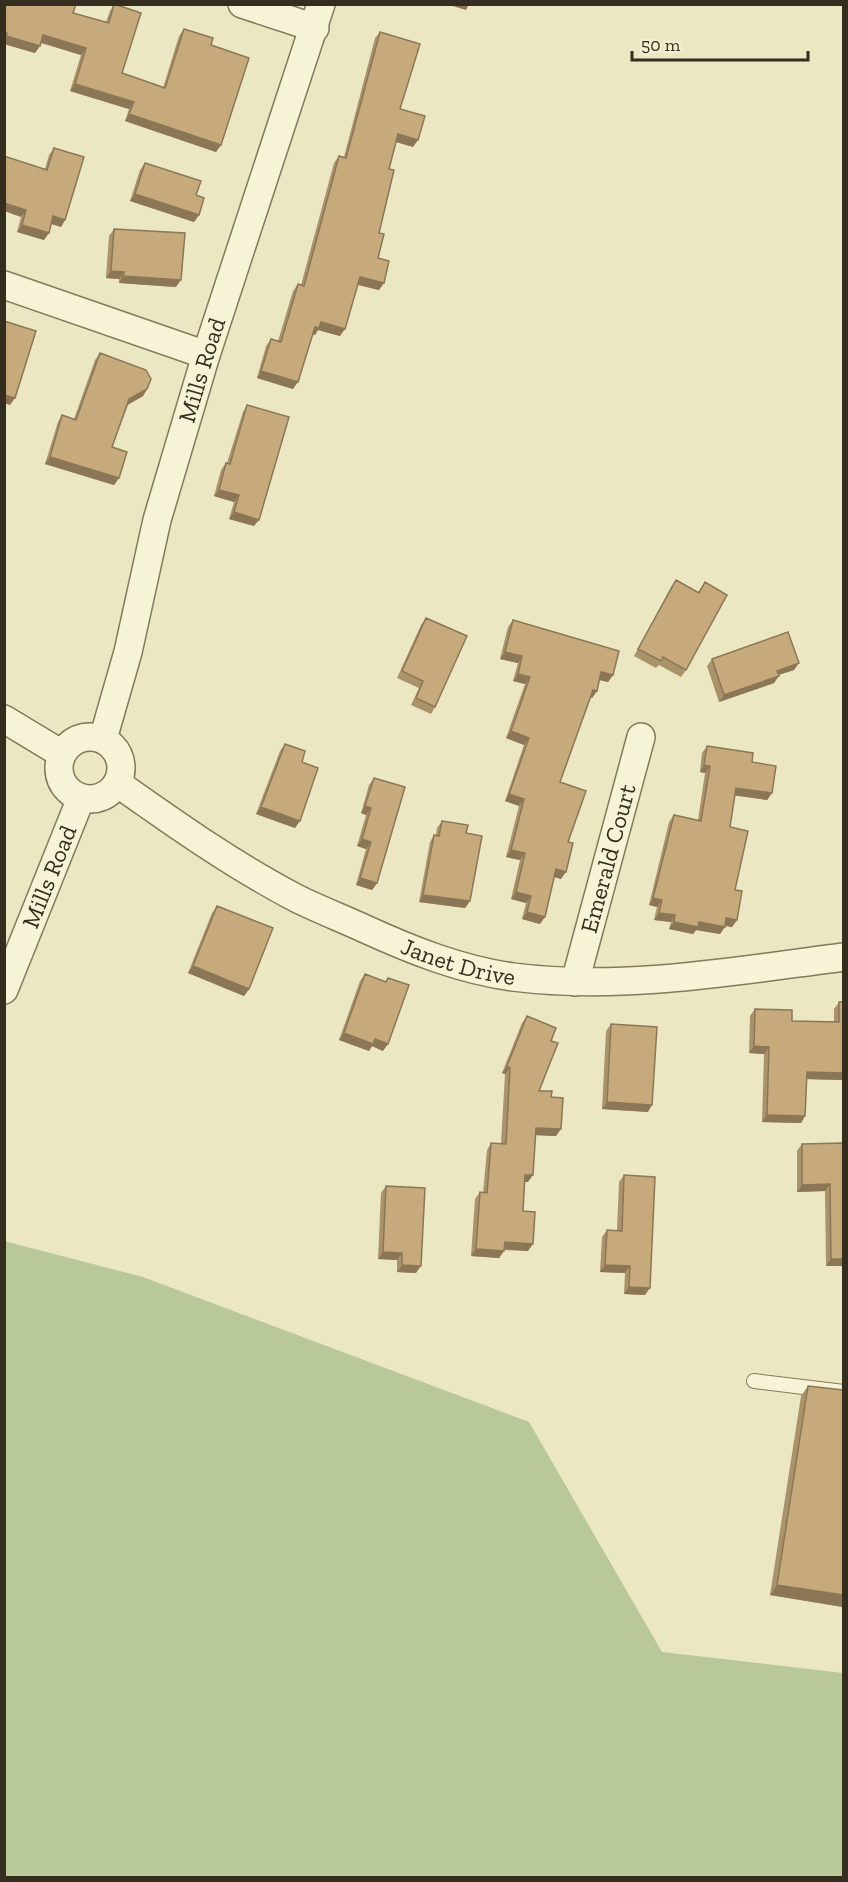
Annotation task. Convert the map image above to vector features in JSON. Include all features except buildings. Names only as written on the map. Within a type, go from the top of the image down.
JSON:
[{"type":"street","points":[[242,4],[318,16]]},
{"type":"street","name":"Mills Road","points":[[103,739],[128,652],[157,520],[206,355],[318,16]]},
{"type":"street","points":[[4,285],[206,355]]},
{"type":"street","points":[[4,719],[62,753]]},
{"type":"street","points":[[94,737],[103,739],[111,745],[120,763],[117,783],[101,796],[81,798],[66,788],[62,780],[59,771],[62,753],[75,740],[94,737]]},
{"type":"street","name":"Emerald Court","points":[[575,982],[641,737]]},
{"type":"street","name":"Janet Drive","points":[[117,783],[204,844],[296,898],[403,946],[470,968],[513,976],[575,982],[626,981],[843,957]]},
{"type":"street","name":"Mills Road","points":[[4,990],[81,798]]},
{"type":"lane","points":[[754,1381],[843,1392]]},
{"type":"green space","points":[[4,1241],[143,1277],[529,1422],[662,1652],[843,1673],[843,1877],[5,1877]]}]
